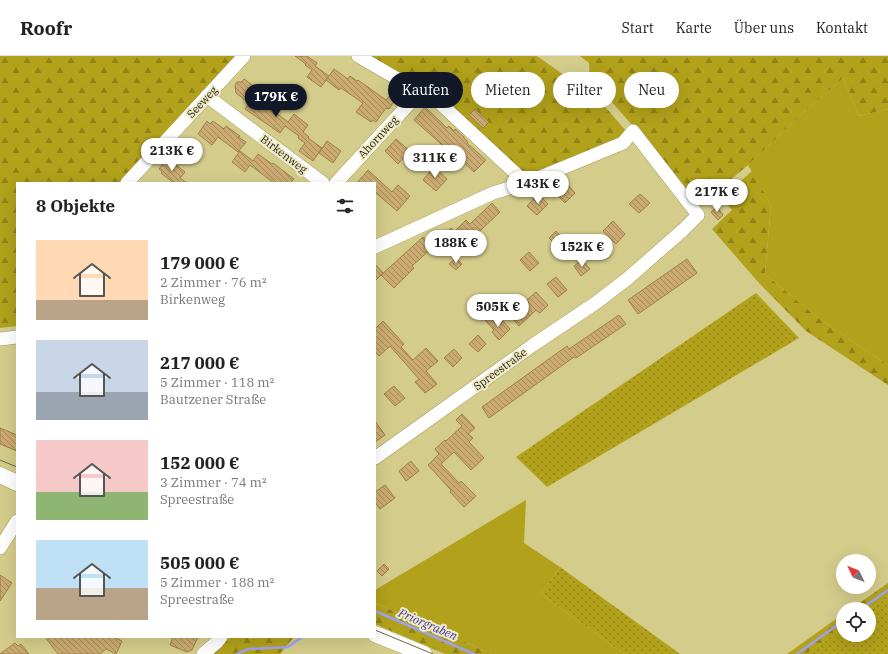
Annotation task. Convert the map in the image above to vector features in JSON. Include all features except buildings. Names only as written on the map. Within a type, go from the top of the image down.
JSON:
[{"type":"main road","points":[[0,475],[16,483]]},
{"type":"main road","points":[[376,634],[424,654]]},
{"type":"street","name":"Seeweg","points":[[133,181],[244,56]]},
{"type":"street","points":[[358,56],[388,73]]},
{"type":"street","name":"Birkenweg","points":[[207,96],[322,182]]},
{"type":"street","name":"Ahornweg","points":[[337,182],[405,108]]},
{"type":"street","points":[[445,108],[526,183]]},
{"type":"street","name":"Spreestraße","points":[[376,457],[533,345],[597,302],[627,279],[698,215],[633,131],[623,143],[526,183]]},
{"type":"street","points":[[376,247],[493,193],[526,183]]},
{"type":"street","points":[[0,339],[16,337]]},
{"type":"street","points":[[0,548],[16,523]]},
{"type":"street","points":[[203,654],[220,638]]},
{"type":"green space","points":[[0,56],[238,56],[122,182],[16,182],[16,326],[0,328]]},
{"type":"green space","points":[[368,56],[537,56],[560,72],[553,72],[553,108],[606,108],[626,131],[617,139],[528,177],[448,108],[463,108],[463,72],[397,72]]},
{"type":"green space","points":[[580,56],[888,56],[888,109],[859,116],[843,78],[805,111],[748,165],[697,208],[616,107],[616,72],[590,72],[589,63]]},
{"type":"green space","points":[[843,78],[859,116],[888,109],[888,365],[818,318],[765,274],[771,205],[748,165],[805,111]]},
{"type":"green space","points":[[752,171],[771,205],[765,274],[818,318],[888,365],[888,385],[806,331],[759,283],[712,229],[732,210],[722,198]]},
{"type":"green space","points":[[756,293],[799,338],[547,487],[516,457]]},
{"type":"green space","points":[[526,500],[524,543],[560,567],[541,594],[624,654],[492,654],[376,603],[376,589]]},
{"type":"green space","points":[[560,567],[680,654],[624,654],[541,594]]},
{"type":"green space","points":[[888,583],[888,597],[876,605],[876,602],[861,602],[872,594],[876,594],[876,591]]},
{"type":"green space","points":[[888,597],[888,654],[806,654],[836,633],[836,642],[876,642],[876,605]]},
{"type":"green space","points":[[376,603],[492,654],[445,654],[376,624]]},
{"type":"green space","points":[[836,619],[836,633],[806,654],[787,654]]},
{"type":"green space","points":[[293,638],[280,654],[210,654],[225,639]]},
{"type":"waterway","name":"Priorgraben","points":[[871,602],[888,590]]},
{"type":"waterway","name":"Priorgraben","points":[[376,611],[474,654]]},
{"type":"waterway","name":"Priorgraben","points":[[797,654],[836,626]]},
{"type":"waterway","name":"Priorgraben","points":[[237,654],[248,649],[288,647],[301,638]]},
{"type":"tram line","points":[[0,460],[16,467]]},
{"type":"tram line","points":[[376,630],[433,654]]}]
